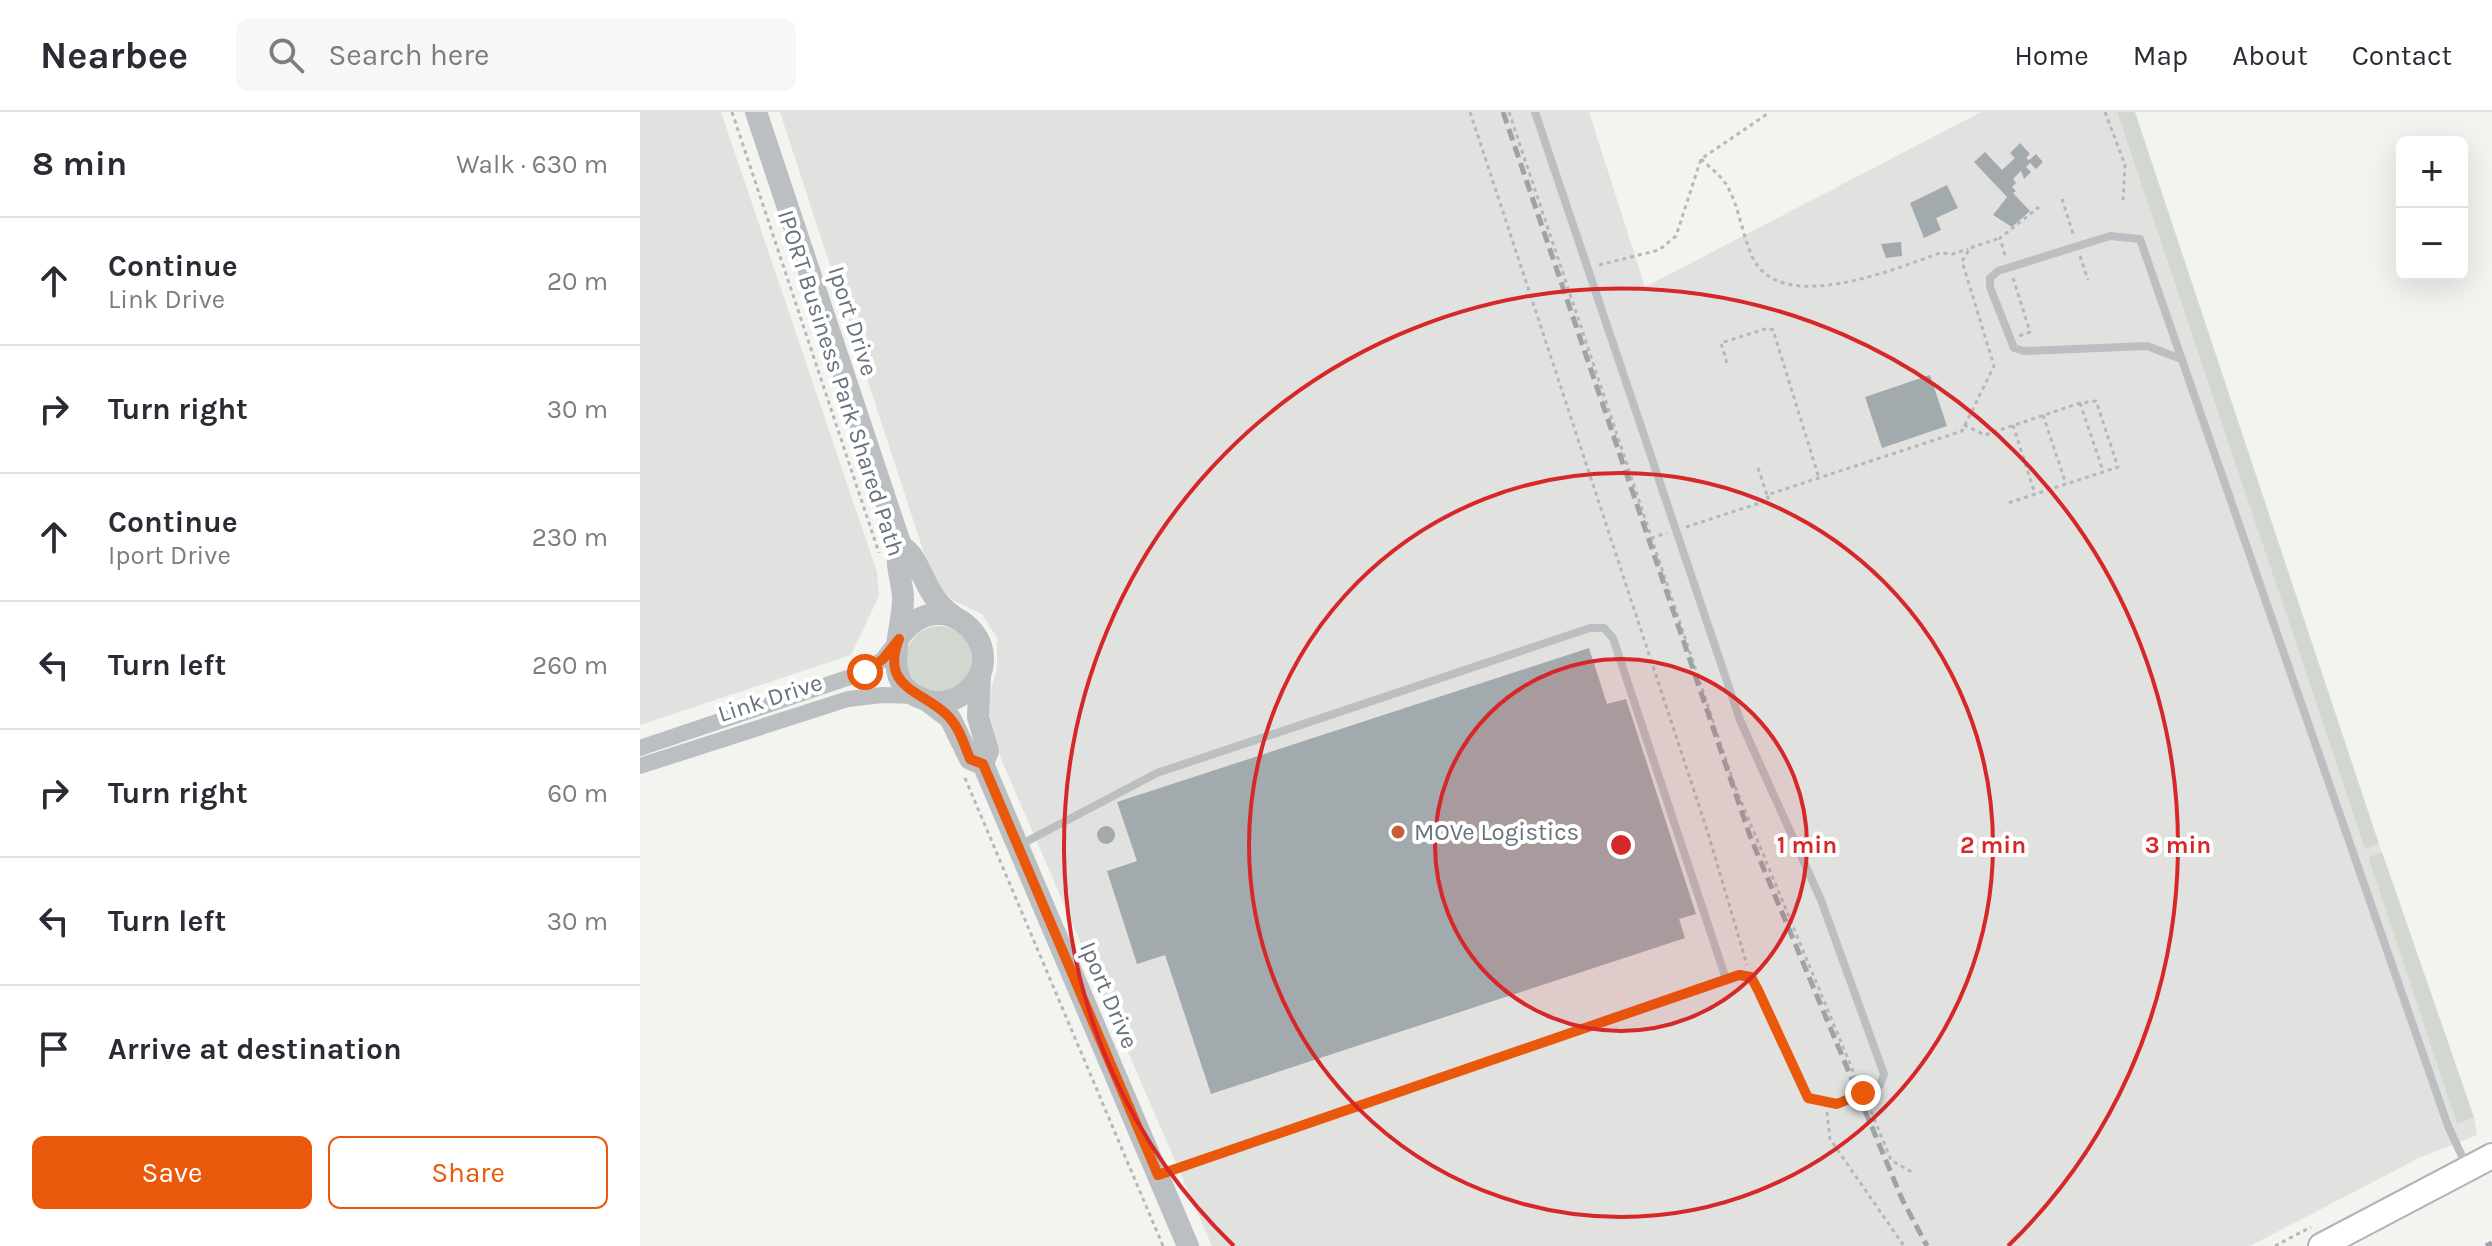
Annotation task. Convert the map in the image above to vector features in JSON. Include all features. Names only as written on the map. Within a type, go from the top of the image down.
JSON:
[{"type":"main road","points":[[2321,1246],[2492,1156]]},
{"type":"street","name":"Iport Drive","points":[[756,112],[901,546],[896,558],[902,588],[900,637]]},
{"type":"street","name":"Iport Drive","points":[[901,546],[913,553],[929,593],[953,616]]},
{"type":"street","points":[[923,616],[953,616],[976,634],[982,648],[982,667],[973,685],[963,695],[945,702],[921,698],[906,688],[896,671],[895,653],[900,637],[923,616]]},
{"type":"street","name":"Link Drive","points":[[640,748],[865,672],[883,659],[900,637]]},
{"type":"street","name":"Iport Drive","points":[[982,667],[978,717],[988,751],[983,764],[1188,1246]]},
{"type":"street","name":"Link Drive","points":[[640,766],[848,699],[882,695],[921,698]]},
{"type":"street","name":"Iport Drive","points":[[921,698],[950,718],[970,759],[983,764]]},
{"type":"lane","points":[[1158,1175],[1739,975],[1751,977],[1808,1098],[1837,1104],[1880,1085],[1883,1064],[1821,900],[1740,720],[1535,112]]},
{"type":"lane","points":[[2181,359],[2147,346],[2024,351],[2009,341],[1990,287],[1990,278],[2009,268],[2110,236],[2140,239],[2448,1126],[2468,1168]]},
{"type":"lane","points":[[1018,846],[1157,773],[1590,628],[1604,628],[1613,638],[1726,979]]},
{"type":"path","name":"IPORT Business Park Shared Path","points":[[732,112],[881,558]]},
{"type":"path","points":[[1470,112],[1707,830],[1751,977]]},
{"type":"path","points":[[1509,112],[1743,808],[1891,1160],[1915,1174]]},
{"type":"path","points":[[1587,267],[1659,250],[1676,236],[1701,159],[1770,112]]},
{"type":"path","points":[[2105,112],[2125,165],[2123,200]]},
{"type":"path","points":[[1701,159],[1727,184],[1753,260],[1776,279],[1813,286],[1844,285],[1940,253],[1953,254],[2000,238],[2039,207]]},
{"type":"path","points":[[1988,350],[2030,332],[2000,238]]},
{"type":"path","points":[[1767,495],[1962,431],[1994,366],[1963,270],[1962,261],[1970,248]]},
{"type":"path","points":[[1727,363],[1721,343],[1768,328],[1773,330],[1819,478]]},
{"type":"path","points":[[1964,425],[1985,435],[2080,403],[2096,401],[2118,467],[2008,503]]},
{"type":"path","points":[[2080,403],[2103,471]]},
{"type":"path","points":[[2043,415],[2066,484]]},
{"type":"path","points":[[2013,425],[2035,494]]},
{"type":"path","points":[[1651,538],[1769,500],[1758,468]]},
{"type":"path","points":[[964,777],[1163,1246]]},
{"type":"path","points":[[1826,1104],[1830,1139],[1904,1246]]},
{"type":"shaded area","points":[[640,112],[721,112],[877,572],[879,596],[851,655],[640,725]]},
{"type":"shaded area","points":[[780,112],[1589,112],[1645,287],[1981,112],[2117,112],[2365,849],[2379,844],[2382,852],[2368,857],[2457,1123],[2474,1117],[2477,1135],[2419,1158],[2250,1246],[1212,1246],[1001,759],[987,705],[997,668],[997,638],[982,614],[954,601],[941,589],[923,550]]},
{"type":"shaded area","points":[[2117,112],[2135,112],[2379,844],[2365,849]]},
{"type":"shaded area","points":[[932,626],[946,626],[958,631],[967,640],[972,659],[970,672],[963,683],[946,692],[932,692],[920,687],[911,678],[906,666],[906,652],[911,640],[920,631]]},
{"type":"shaded area","points":[[2382,852],[2474,1117],[2457,1124],[2368,857]]},
{"type":"building","points":[[2020,143],[2030,154],[2026,158],[2029,160],[2036,154],[2043,162],[2036,169],[2030,163],[2026,167],[2031,172],[2024,179],[2021,171],[2013,179],[2016,183],[2012,187],[2016,191],[2013,193],[2030,211],[2012,227],[1993,215],[2007,197],[1974,162],[1985,152],[2002,170],[2015,158],[2010,153]]},
{"type":"building","points":[[1947,185],[1958,208],[1936,218],[1941,230],[1924,238],[1910,203]]},
{"type":"building","points":[[1901,242],[1902,256],[1886,258],[1881,244]]},
{"type":"building","points":[[1930,375],[1947,426],[1882,448],[1865,397]]},
{"type":"building","name":"MOVe Logistics","points":[[1589,648],[1607,704],[1626,699],[1696,914],[1679,919],[1685,938],[1211,1094],[1165,955],[1137,964],[1107,871],[1137,861],[1117,802]]},
{"type":"building","points":[[1102,826],[1110,826],[1115,835],[1113,842],[1102,844],[1097,839],[1097,831]]},
{"type":"railway","points":[[1503,112],[1750,836],[1902,1199],[1927,1246]]},
{"type":"railway","points":[[2486,1246],[2492,1243]]},
{"type":"place","name":"MOVe Logistics","points":[[1398,832]]},
{"type":"route","points":[[865,672],[883,659],[899,639],[895,667],[903,684],[913,694],[945,713],[955,725],[970,759],[983,764],[1158,1175],[1739,975],[1751,977],[1808,1098],[1837,1104],[1863,1093]]}]
